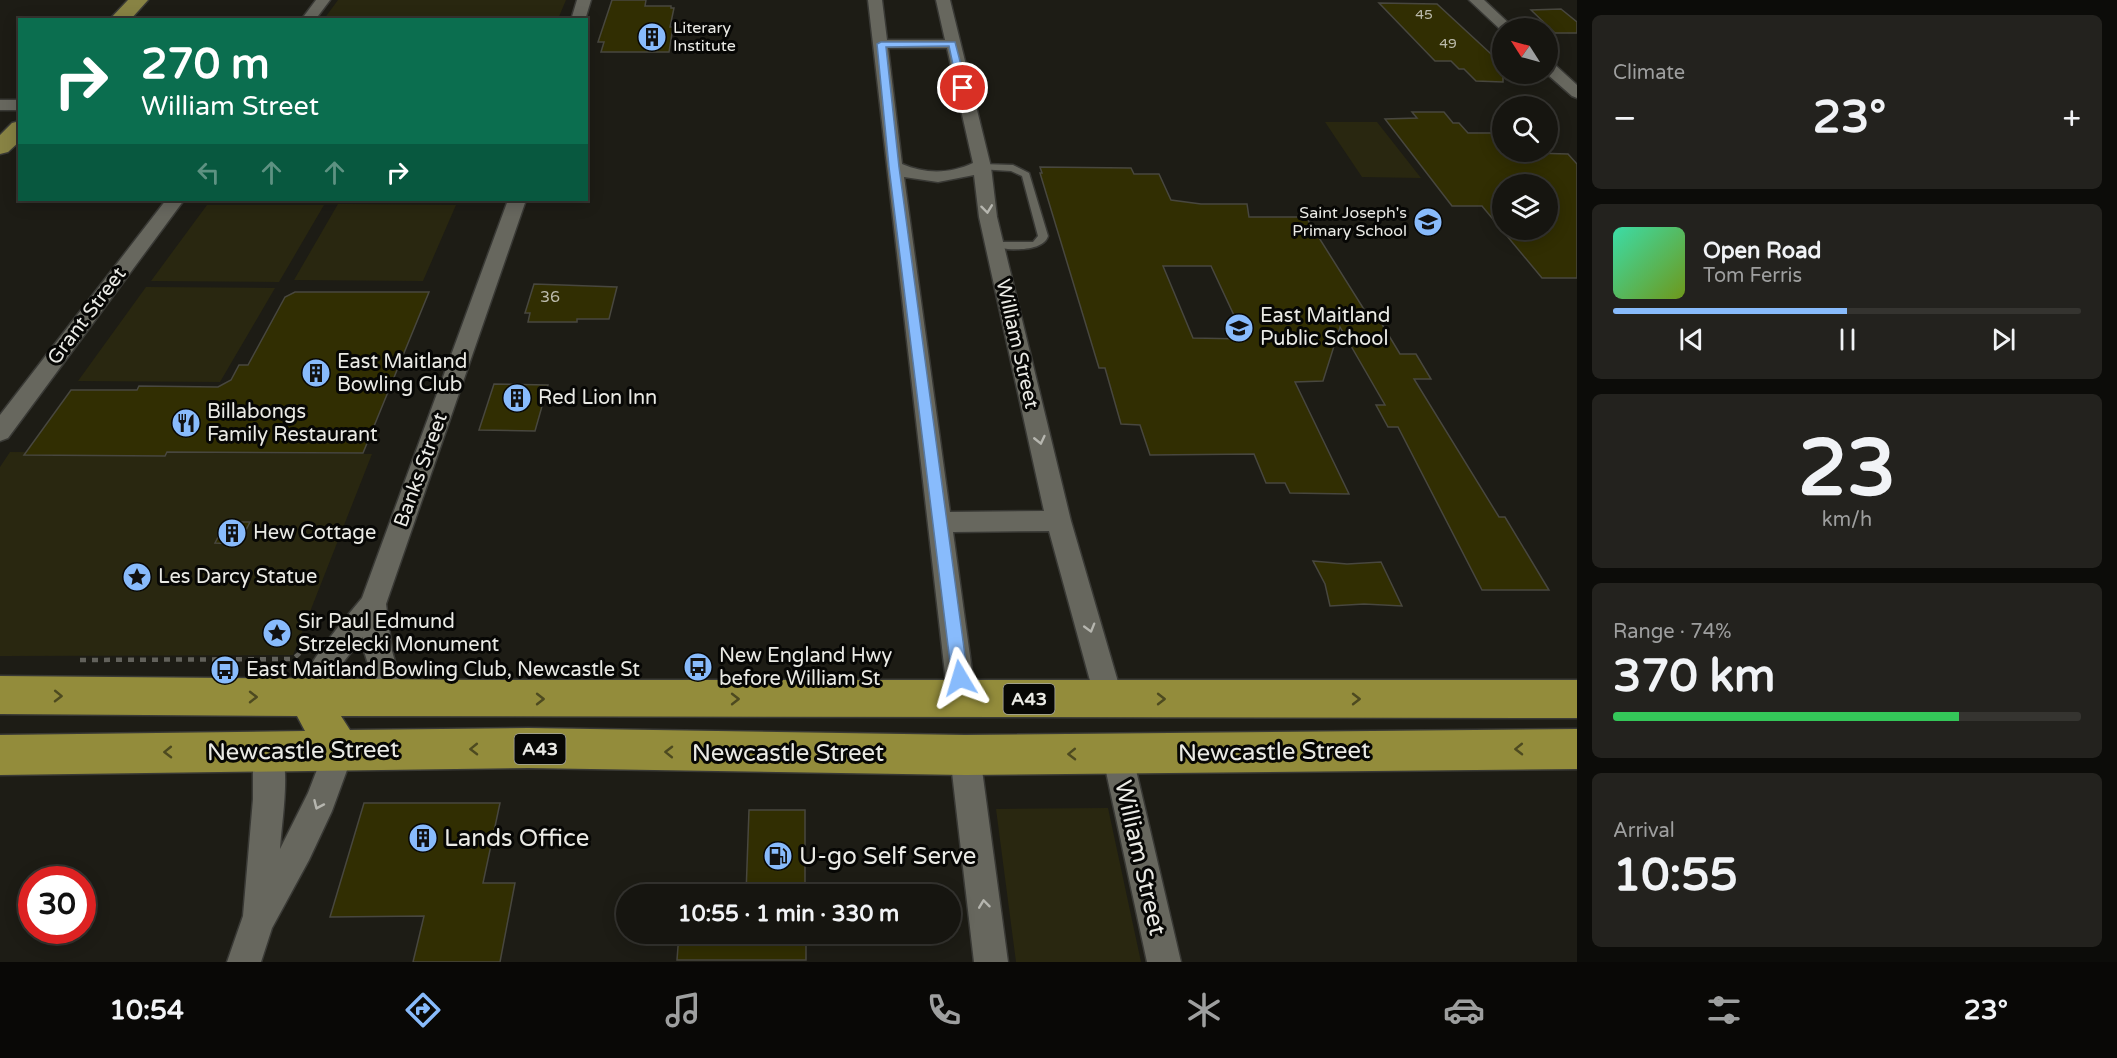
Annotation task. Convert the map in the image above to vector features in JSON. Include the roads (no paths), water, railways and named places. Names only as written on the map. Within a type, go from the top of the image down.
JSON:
[{"type":"highway","name":"A43","points":[[0,695],[481,699],[1577,699]]},
{"type":"highway","points":[[308,697],[339,751]]},
{"type":"highway","name":"Newcastle Street","points":[[0,755],[528,748],[681,752],[965,754],[1577,749]]},
{"type":"main road","points":[[123,18],[146,9]]},
{"type":"main road","points":[[0,147],[18,130]]},
{"type":"street","points":[[310,18],[323,0]]},
{"type":"street","points":[[579,18],[584,0]]},
{"type":"street","points":[[875,0],[962,700]]},
{"type":"street","name":"William Street","points":[[943,0],[981,166],[987,217],[1059,521],[1109,699]]},
{"type":"street","points":[[1476,0],[1496,18]]},
{"type":"street","points":[[881,44],[952,44]]},
{"type":"street","points":[[1558,75],[1577,93]]},
{"type":"street","points":[[0,105],[18,105]]},
{"type":"street","points":[[894,167],[917,175],[956,176],[969,173],[981,166]]},
{"type":"street","name":"Grant Street","points":[[0,432],[174,201]]},
{"type":"street","name":"Banks Street","points":[[308,697],[335,651],[373,604],[517,201]]},
{"type":"street","points":[[940,522],[1059,521]]},
{"type":"street","name":"Banks Street","points":[[373,604],[378,651],[391,697]]},
{"type":"street","points":[[258,921],[267,799],[268,751]]},
{"type":"street","points":[[244,962],[258,921],[298,849],[321,800],[339,751]]},
{"type":"street","name":"William Street","points":[[1117,753],[1164,962]]},
{"type":"street","points":[[965,754],[991,962]]},
{"type":"lane","points":[[981,166],[1013,168],[1026,175],[1042,236],[1042,240],[1035,245],[994,245]]},
{"type":"place","name":"Literary Institute","points":[[652,37]]},
{"type":"place","name":"Saint Joseph's Primary School","points":[[1428,222]]},
{"type":"place","name":"East Maitland Public School","points":[[1239,328]]},
{"type":"place","name":"East Maitland Bowling Club","points":[[316,373]]},
{"type":"place","name":"Red Lion Inn","points":[[517,398]]},
{"type":"place","name":"Billabongs Family Restaurant","points":[[186,423]]},
{"type":"place","name":"Hew Cottage","points":[[232,533]]},
{"type":"place","name":"Les Darcy Statue","points":[[137,577]]},
{"type":"place","name":"Sir Paul Edmund Strzelecki Monument","points":[[277,633]]},
{"type":"place","name":"New England Hwy before William St","points":[[698,667]]},
{"type":"place","name":"East Maitland Bowling Club, Newcastle St","points":[[225,670]]},
{"type":"place","name":"Lands Office","points":[[423,838]]},
{"type":"place","name":"U-go Self Serve","points":[[778,856]]}]
